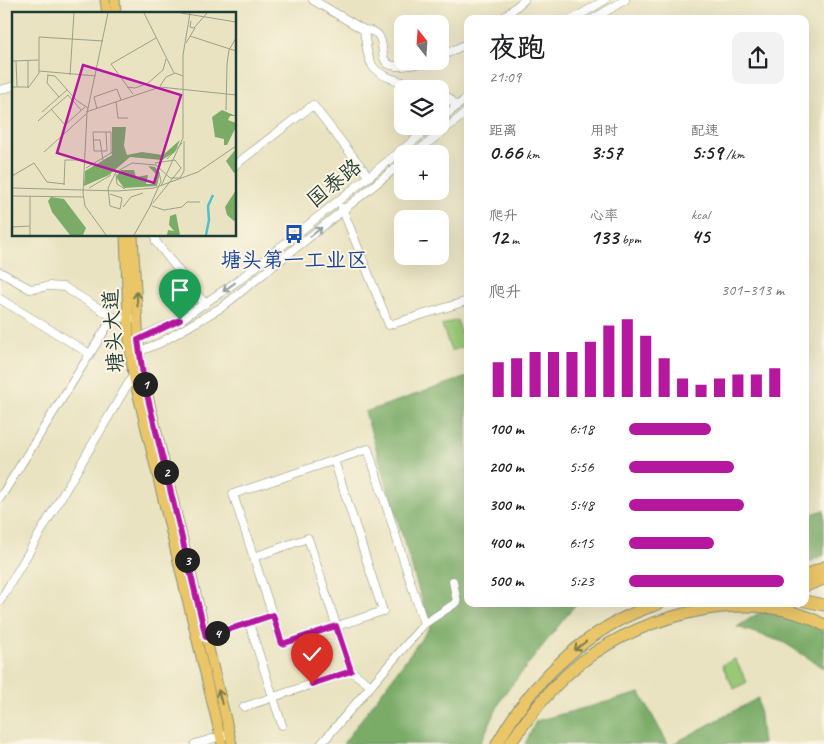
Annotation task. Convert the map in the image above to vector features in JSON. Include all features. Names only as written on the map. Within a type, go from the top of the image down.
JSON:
[{"type":"highway","points":[[809,574],[824,567]]},
{"type":"highway","points":[[809,585],[824,579]]},
{"type":"highway","points":[[809,602],[824,605]]},
{"type":"highway","points":[[497,744],[520,705],[568,656],[606,629],[634,613],[650,607]]},
{"type":"highway","points":[[510,744],[558,683],[571,670],[594,653],[629,633],[665,619],[698,611],[742,607]]},
{"type":"highway","points":[[777,607],[802,614],[824,625]]},
{"type":"highway","points":[[518,744],[532,714]]},
{"type":"main road","name":"塘头大道","points":[[125,236],[134,319]]},
{"type":"main road","name":"塘头大道","points":[[133,236],[134,375],[201,638]]},
{"type":"main road","name":"塘头大道","points":[[135,353],[140,363],[224,738],[232,744]]},
{"type":"street","points":[[313,0],[364,30],[376,32],[380,35],[383,56],[386,62],[394,66]]},
{"type":"street","points":[[507,15],[524,0]]},
{"type":"street","points":[[580,15],[605,0]]},
{"type":"street","points":[[600,15],[625,0]]},
{"type":"street","points":[[364,30],[368,57],[373,67],[381,74],[401,80]]},
{"type":"street","points":[[449,52],[464,45]]},
{"type":"street","points":[[449,98],[456,106]]},
{"type":"street","points":[[449,112],[464,100]]},
{"type":"street","points":[[236,164],[313,105],[369,177]]},
{"type":"street","points":[[425,145],[464,114]]},
{"type":"street","name":"国泰路","points":[[134,341],[180,320],[240,280],[421,135]]},
{"type":"street","name":"国泰路","points":[[135,353],[160,343],[222,307],[394,170]]},
{"type":"street","points":[[339,201],[389,325],[464,301]]},
{"type":"street","points":[[155,236],[156,242],[205,304]]},
{"type":"street","points":[[0,272],[30,290],[48,286],[64,287],[113,318],[134,319]]},
{"type":"street","points":[[0,300],[90,354]]},
{"type":"street","points":[[0,498],[113,318]]},
{"type":"street","points":[[0,600],[140,363]]},
{"type":"street","points":[[334,460],[383,611],[282,644],[233,494],[334,460],[368,449],[424,624]]},
{"type":"street","points":[[254,557],[308,538],[351,671],[371,686]]},
{"type":"street","points":[[321,744],[424,624],[458,602],[453,581]]},
{"type":"street","points":[[201,638],[273,615]]},
{"type":"street","points":[[249,623],[282,725]]},
{"type":"street","points":[[244,707],[351,671]]},
{"type":"street","points":[[195,744],[224,738]]},
{"type":"green space","points":[[457,320],[464,340],[464,347],[451,351],[442,325]]},
{"type":"green space","points":[[464,378],[464,607],[573,607],[503,696],[480,744],[343,744],[430,627],[365,412]]},
{"type":"green space","points":[[824,510],[824,555],[809,562],[809,515]]},
{"type":"green space","points":[[760,612],[794,617],[824,632],[824,668],[783,642],[737,627]]},
{"type":"green space","points":[[735,659],[747,682],[734,689],[722,665]]},
{"type":"green space","points":[[640,693],[668,744],[525,744],[536,721]]},
{"type":"green space","points":[[758,698],[763,744],[673,744]]},
{"type":"place","name":"塘头第一工业区","points":[[294,234]]},
{"type":"route","points":[[180,320],[138,340],[144,382],[206,637],[273,615],[282,644],[336,626],[351,671],[312,684]]}]
